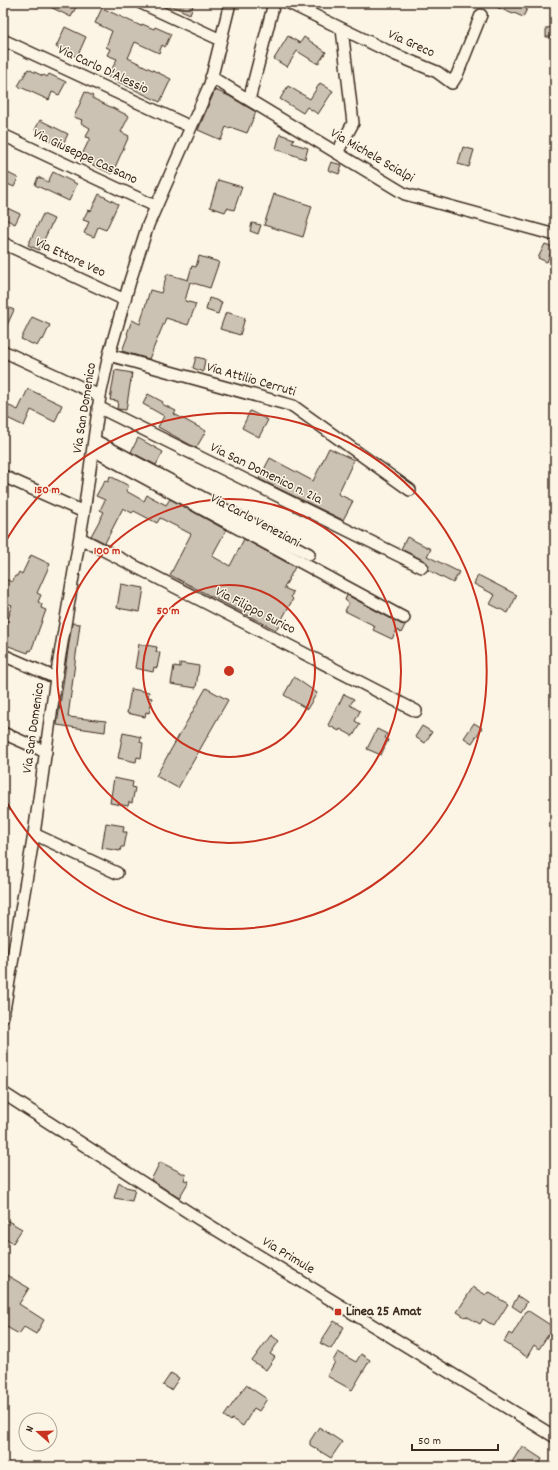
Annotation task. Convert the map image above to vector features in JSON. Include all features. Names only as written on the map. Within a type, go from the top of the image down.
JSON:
[{"type":"street","points":[[141,3],[221,40]]},
{"type":"street","name":"Via San Domenico","points":[[3,1016],[34,834],[56,678],[84,512],[98,407],[109,355],[155,206],[210,84],[230,3]]},
{"type":"street","points":[[249,100],[274,3]]},
{"type":"street","name":"Via Greco","points":[[289,3],[396,55],[437,72],[452,83],[457,75],[481,15]]},
{"type":"street","points":[[338,153],[353,123],[342,28]]},
{"type":"street","name":"Via Carlo D'Alessio","points":[[3,40],[191,126]]},
{"type":"street","name":"Via Michele Scialpi","points":[[212,77],[405,194],[555,235]]},
{"type":"street","name":"Via Giuseppe Cassano","points":[[3,135],[155,206]]},
{"type":"street","name":"Via Ettore Veo","points":[[3,243],[125,300]]},
{"type":"street","points":[[3,351],[100,396]]},
{"type":"street","name":"Via Attilio Cerruti","points":[[109,355],[293,406],[410,490]]},
{"type":"street","name":"Via San Domenico n. 21a","points":[[98,407],[422,567]]},
{"type":"street","points":[[93,445],[309,554]]},
{"type":"street","name":"Via Carlo Veneziani","points":[[93,445],[404,618]]},
{"type":"street","points":[[3,476],[84,512]]},
{"type":"street","name":"Via Filippo Surico","points":[[80,538],[416,711]]},
{"type":"street","points":[[3,655],[56,678]]},
{"type":"street","points":[[3,733],[46,752]]},
{"type":"street","points":[[34,834],[117,874]]},
{"type":"street","name":"Via Primule","points":[[4,1093],[199,1219],[555,1437]]},
{"type":"building","points":[[42,3],[78,3],[71,17]]},
{"type":"building","points":[[165,3],[194,3],[190,14]]},
{"type":"building","points":[[487,3],[530,3],[523,17]]},
{"type":"building","points":[[102,8],[141,26],[142,24],[154,29],[155,27],[171,34],[165,47],[162,45],[159,53],[135,42],[128,58],[171,79],[160,102],[108,77],[117,59],[107,55],[110,49],[106,47],[112,31],[95,23]]},
{"type":"building","points":[[65,27],[86,37],[77,57],[56,47]]},
{"type":"building","points":[[555,27],[555,37],[546,37],[546,28]]},
{"type":"building","points":[[288,36],[300,43],[304,37],[326,52],[318,64],[297,51],[287,67],[274,59]]},
{"type":"building","points":[[28,69],[47,77],[49,74],[66,82],[59,95],[52,92],[49,100],[18,86]]},
{"type":"building","points":[[320,83],[333,91],[318,114],[307,107],[303,113],[280,99],[288,86],[310,99]]},
{"type":"building","points":[[215,90],[229,96],[256,112],[247,133],[226,127],[221,140],[198,130]]},
{"type":"building","points":[[85,92],[93,96],[92,98],[129,116],[121,132],[129,136],[112,174],[80,159],[90,138],[86,137],[90,128],[81,123],[82,120],[74,117]]},
{"type":"building","points":[[40,120],[68,134],[62,146],[46,139],[48,136],[35,130]]},
{"type":"building","points":[[280,134],[294,139],[292,143],[308,148],[305,159],[276,149]]},
{"type":"building","points":[[463,147],[474,150],[469,167],[458,164]]},
{"type":"building","points":[[331,162],[342,165],[339,174],[328,170]]},
{"type":"building","points":[[53,172],[77,184],[69,201],[35,185],[38,177],[48,182]]},
{"type":"building","points":[[8,173],[18,178],[14,187],[3,182]]},
{"type":"building","points":[[218,180],[242,187],[234,210],[227,208],[225,212],[210,207]]},
{"type":"building","points":[[99,194],[118,204],[106,230],[98,227],[94,237],[84,233],[89,222],[83,220],[88,210],[91,211]]},
{"type":"building","points":[[274,194],[312,206],[303,237],[264,225]]},
{"type":"building","points":[[3,206],[20,214],[15,224],[3,218]]},
{"type":"building","points":[[43,214],[54,219],[39,250],[28,245]]},
{"type":"building","points":[[252,223],[261,225],[258,234],[250,231]]},
{"type":"building","points":[[545,244],[553,247],[547,262],[538,258]]},
{"type":"building","points":[[199,256],[219,262],[210,288],[190,282],[185,301],[196,304],[188,325],[166,318],[149,359],[122,351],[132,320],[140,324],[150,290],[161,293],[167,274],[188,280],[192,266],[196,267]]},
{"type":"building","points":[[209,298],[222,302],[218,314],[206,310]]},
{"type":"building","points":[[3,305],[14,310],[3,334]]},
{"type":"building","points":[[226,312],[245,318],[240,335],[220,329]]},
{"type":"building","points":[[32,317],[50,325],[43,340],[41,339],[37,346],[21,339]]},
{"type":"building","points":[[196,357],[205,359],[203,372],[193,368]]},
{"type":"building","points":[[115,370],[132,373],[126,410],[117,409],[118,401],[110,400]]},
{"type":"building","points":[[28,389],[62,405],[55,422],[31,410],[24,426],[3,416],[3,403],[18,410]]},
{"type":"building","points":[[148,394],[163,402],[162,404],[176,411],[174,414],[206,431],[196,448],[158,427],[164,416],[143,404]]},
{"type":"building","points":[[250,411],[268,420],[259,437],[242,428]]},
{"type":"building","points":[[138,438],[163,452],[156,465],[131,452]]},
{"type":"building","points":[[329,448],[354,460],[338,494],[353,501],[343,520],[259,479],[270,458],[313,481]]},
{"type":"building","points":[[110,476],[129,486],[126,491],[144,501],[147,495],[166,505],[170,499],[226,530],[212,556],[230,566],[244,539],[295,567],[284,588],[293,592],[291,597],[293,599],[276,630],[170,575],[191,534],[160,518],[157,523],[134,511],[132,513],[123,508],[105,543],[91,536],[104,512],[100,510],[105,500],[96,496],[105,480],[108,482]]},
{"type":"building","points":[[407,537],[431,549],[427,556],[459,572],[453,583],[428,570],[429,566],[425,561],[401,549]]},
{"type":"building","points":[[31,555],[50,564],[37,593],[41,595],[38,602],[42,604],[41,608],[46,610],[31,651],[29,650],[28,653],[3,644],[3,634],[12,605],[3,602],[3,578],[12,582],[19,572],[22,574]]},
{"type":"building","points":[[478,575],[517,595],[508,613],[490,604],[495,595],[474,584]]},
{"type":"building","points":[[121,584],[144,588],[140,612],[117,608]]},
{"type":"building","points":[[347,595],[405,625],[401,633],[397,630],[392,639],[373,630],[375,626],[345,611],[349,603],[345,600]]},
{"type":"building","points":[[72,623],[80,624],[68,717],[106,721],[105,732],[57,725]]},
{"type":"building","points":[[139,644],[157,647],[156,652],[160,653],[157,668],[154,667],[153,672],[135,668]]},
{"type":"building","points":[[180,663],[199,666],[196,688],[171,684],[174,666],[180,667]]},
{"type":"building","points":[[294,677],[317,693],[307,709],[284,695]]},
{"type":"building","points":[[206,688],[228,700],[178,788],[156,776]]},
{"type":"building","points":[[131,689],[149,692],[148,697],[152,698],[149,713],[146,712],[145,717],[127,713]]},
{"type":"building","points":[[344,694],[354,699],[350,705],[360,711],[355,721],[360,724],[353,736],[328,725]]},
{"type":"building","points":[[474,723],[482,728],[472,743],[464,738]]},
{"type":"building","points":[[422,726],[432,732],[425,743],[415,737]]},
{"type":"building","points":[[377,729],[387,734],[385,738],[388,740],[381,755],[367,749]]},
{"type":"building","points":[[123,733],[141,737],[140,742],[143,743],[141,758],[137,757],[136,762],[118,758]]},
{"type":"building","points":[[114,778],[133,782],[132,787],[135,788],[132,803],[129,802],[128,806],[110,803]]},
{"type":"building","points":[[106,823],[124,826],[123,832],[127,832],[124,847],[121,847],[120,851],[102,848]]},
{"type":"building","points":[[160,1162],[186,1175],[184,1180],[189,1181],[179,1198],[151,1180]]},
{"type":"building","points":[[119,1182],[126,1187],[135,1189],[132,1201],[114,1198]]},
{"type":"building","points":[[3,1218],[22,1229],[13,1243],[3,1236]]},
{"type":"building","points":[[3,1273],[29,1288],[19,1304],[44,1320],[36,1334],[24,1327],[19,1334],[3,1325]]},
{"type":"building","points":[[473,1287],[486,1295],[488,1292],[508,1304],[494,1326],[483,1319],[480,1324],[457,1312]]},
{"type":"building","points":[[518,1296],[527,1302],[521,1312],[512,1306]]},
{"type":"building","points":[[527,1310],[555,1328],[555,1340],[548,1335],[539,1349],[534,1345],[527,1357],[504,1342],[509,1333],[512,1335]]},
{"type":"building","points":[[334,1321],[344,1327],[331,1349],[320,1343]]},
{"type":"building","points":[[271,1335],[279,1341],[270,1354],[275,1357],[266,1370],[252,1361]]},
{"type":"building","points":[[338,1352],[356,1362],[361,1354],[370,1360],[352,1390],[327,1376],[335,1362],[333,1361]]},
{"type":"building","points":[[171,1373],[179,1378],[171,1390],[163,1385]]},
{"type":"building","points":[[246,1385],[267,1399],[259,1411],[254,1408],[243,1426],[224,1416]]},
{"type":"building","points":[[319,1427],[342,1442],[331,1458],[310,1445],[310,1441]]},
{"type":"building","points":[[522,1446],[542,1459],[538,1467],[511,1467],[514,1463],[512,1462]]},
{"type":"place","name":"Linea 25 Amat","points":[[338,1312]]}]
